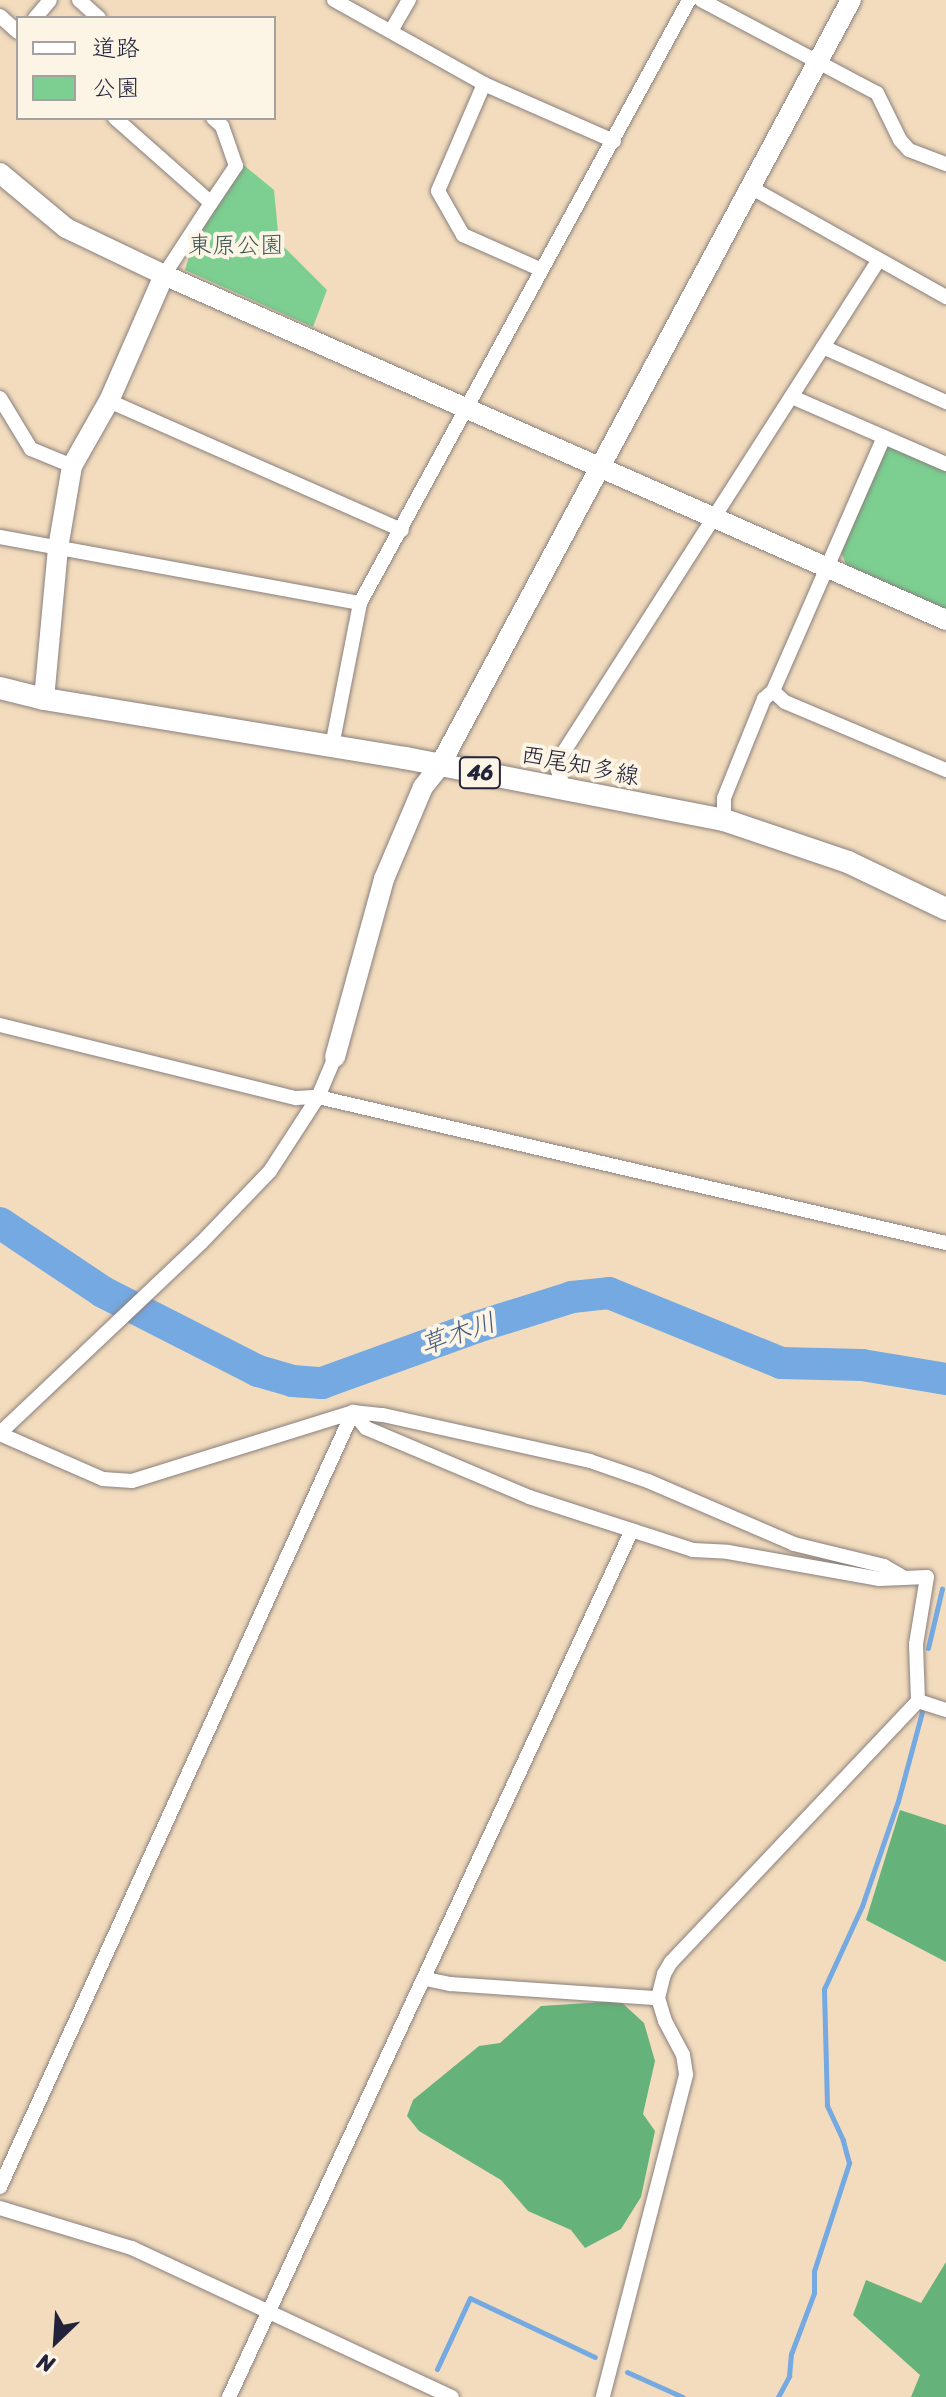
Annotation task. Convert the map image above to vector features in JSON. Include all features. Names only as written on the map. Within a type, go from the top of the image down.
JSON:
[{"type":"main road","name":"西尾知多線","points":[[0,688],[44,699],[332,746],[724,820],[839,858],[946,909]]},
{"type":"street","points":[[37,16],[50,0]]},
{"type":"street","points":[[79,0],[97,16]]},
{"type":"street","points":[[334,0],[484,84],[614,141]]},
{"type":"street","points":[[391,31],[409,0]]},
{"type":"street","points":[[332,746],[360,603],[689,0]]},
{"type":"street","points":[[701,0],[877,93],[909,150],[946,164]]},
{"type":"street","points":[[851,0],[439,767],[423,787],[384,879],[335,1057],[318,1097],[270,1171],[201,1243],[0,1434],[103,1479],[132,1481],[353,1412],[443,1427],[590,1461],[648,1481],[794,1544],[884,1566],[903,1577]]},
{"type":"street","points":[[0,16],[16,30]]},
{"type":"street","points":[[484,84],[438,191],[463,235],[542,270]]},
{"type":"street","points":[[117,120],[211,203]]},
{"type":"street","points":[[44,699],[58,548],[72,466],[109,401],[164,275],[236,166],[222,126],[215,120]]},
{"type":"street","points":[[0,173],[66,228],[164,275],[946,620]]},
{"type":"street","points":[[750,187],[946,297]]},
{"type":"street","points":[[564,789],[556,764],[878,261]]},
{"type":"street","points":[[823,347],[946,402]]},
{"type":"street","points":[[792,397],[946,464]]},
{"type":"street","points":[[0,398],[31,449],[72,466]]},
{"type":"street","points":[[109,401],[402,530]]},
{"type":"street","points":[[724,820],[724,798],[764,699],[773,691],[884,437]]},
{"type":"street","points":[[0,537],[360,603]]},
{"type":"street","points":[[773,691],[785,702],[946,770]]},
{"type":"street","points":[[0,1025],[296,1098],[318,1097],[946,1243]]},
{"type":"street","points":[[353,1412],[366,1428],[529,1497],[693,1550],[728,1552],[880,1579],[927,1577],[916,1654],[918,1701],[671,1962],[658,1998],[665,2021],[683,2055],[686,2075],[603,2397]]},
{"type":"street","points":[[0,2187],[353,1412]]},
{"type":"street","points":[[229,2397],[426,1979],[491,1831],[632,1530]]},
{"type":"street","points":[[918,1701],[946,1710]]},
{"type":"street","points":[[426,1979],[450,1984],[658,1998]]},
{"type":"street","points":[[0,2208],[132,2248],[452,2397]]},
{"type":"green space","name":"東原公園","points":[[234,157],[274,190],[279,242],[327,290],[313,327],[185,270],[208,194]]},
{"type":"green space","points":[[884,437],[946,467],[946,610],[849,571],[840,550]]},
{"type":"green space","points":[[900,1810],[946,1825],[946,1962],[866,1920]]},
{"type":"green space","points":[[620,2001],[644,2023],[655,2061],[643,2114],[655,2131],[641,2197],[621,2229],[585,2248],[571,2230],[528,2211],[501,2180],[419,2131],[407,2116],[413,2100],[479,2046],[500,2043],[541,2006]]},
{"type":"green space","points":[[946,2262],[946,2397],[911,2397],[920,2375],[853,2315],[866,2280],[921,2303]]},
{"type":"waterway","name":"草木川","points":[[0,1223],[103,1292],[258,1371],[292,1381],[322,1383],[477,1327],[572,1297],[609,1293],[781,1363],[862,1365],[946,1379]]},
{"type":"waterway","points":[[928,1648],[942,1589]]},
{"type":"waterway","points":[[778,2397],[789,2376],[791,2354],[814,2293],[814,2271],[849,2163],[843,2140],[827,2105],[824,1989],[862,1906],[898,1801],[922,1712]]},
{"type":"waterway","points":[[437,2369],[470,2298],[595,2357]]},
{"type":"waterway","points":[[627,2372],[683,2397]]}]
